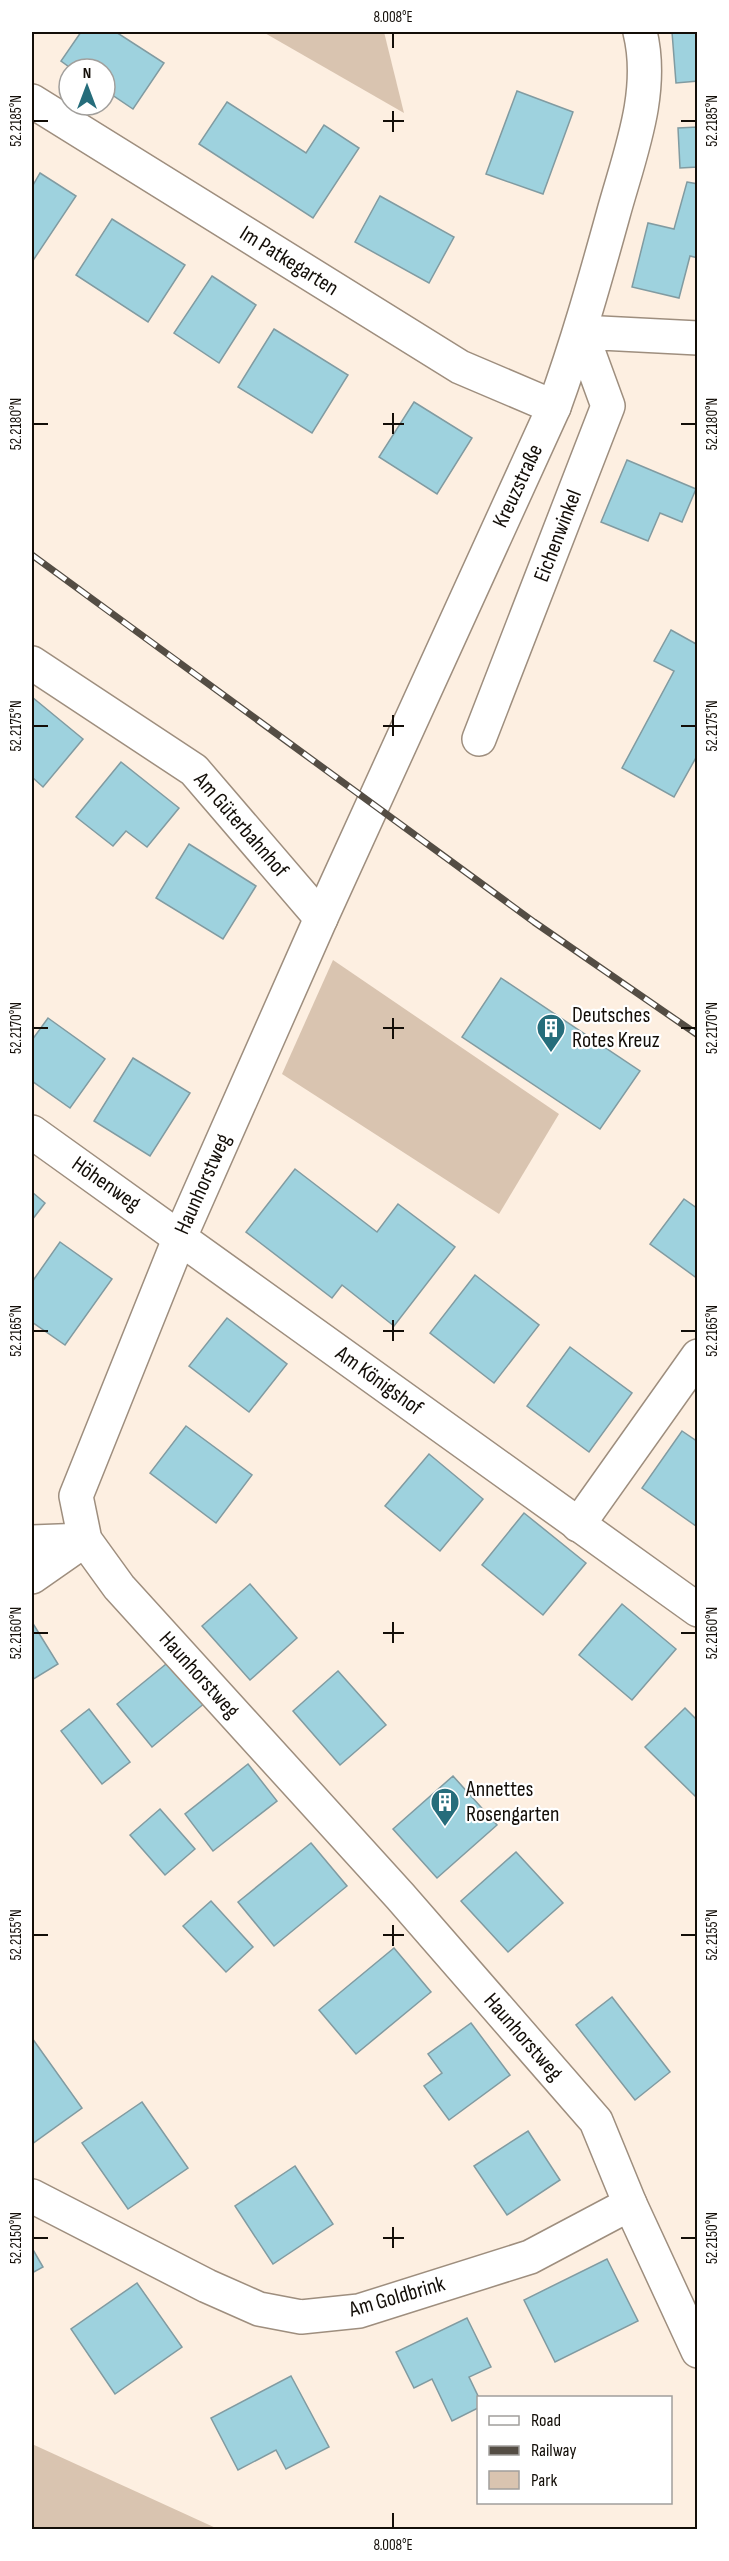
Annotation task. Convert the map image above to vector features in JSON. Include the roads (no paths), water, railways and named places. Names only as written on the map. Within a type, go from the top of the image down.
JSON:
[{"type":"street","name":"Kreuzstraße","points":[[321,918],[554,407],[581,332],[642,109],[644,47],[640,32]]},
{"type":"street","name":"Im Patkegarten","points":[[32,101],[460,367],[554,407]]},
{"type":"street","points":[[581,332],[698,338]]},
{"type":"street","name":"Eichenwinkel","points":[[479,739],[608,406],[581,332]]},
{"type":"street","name":"Am Güterbahnhof","points":[[32,663],[194,770],[321,918]]},
{"type":"street","name":"Haunhorstweg","points":[[321,918],[180,1237],[76,1496],[85,1540],[119,1587],[400,1896],[596,2121],[630,2204],[698,2351]]},
{"type":"street","name":"Höhenweg","points":[[32,1132],[180,1237]]},
{"type":"street","name":"Am Königshof","points":[[180,1237],[698,1610]]},
{"type":"street","points":[[578,1525],[698,1356]]},
{"type":"street","points":[[32,1542],[85,1540]]},
{"type":"street","points":[[32,1577],[85,1540]]},
{"type":"street","name":"Am Goldbrink","points":[[32,2196],[207,2286],[259,2309],[301,2317],[359,2311],[530,2257],[630,2204]]},
{"type":"railway","points":[[32,555],[534,922],[698,1035]]},
{"type":"place","name":"Deutsches Rotes Kreuz","points":[[551,1054]]},
{"type":"place","name":"Annettes Rosengarten","points":[[445,1828]]}]
